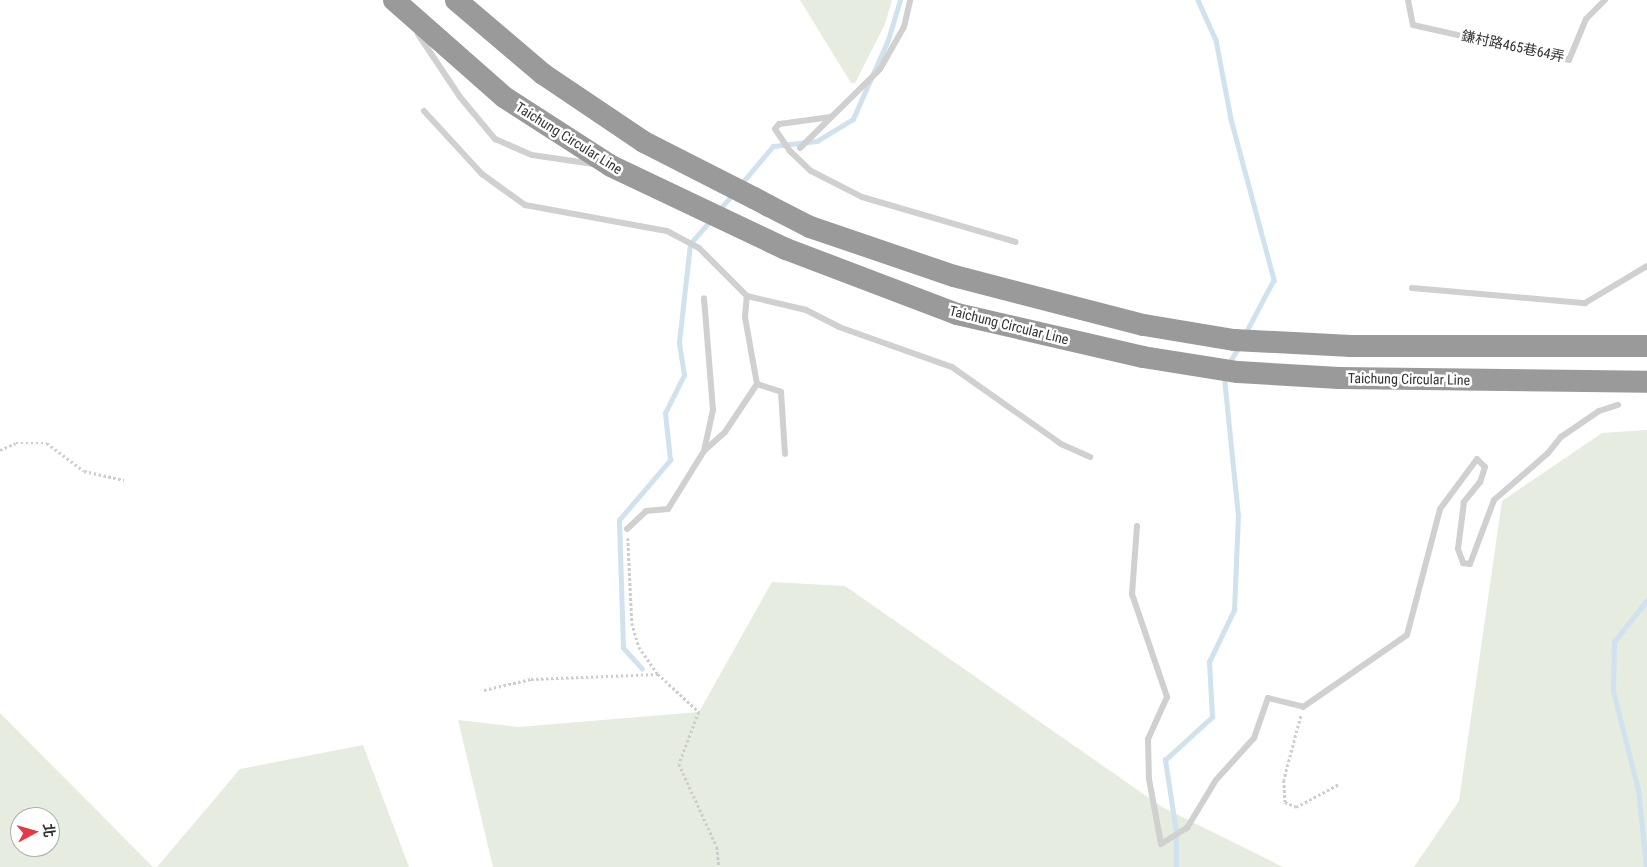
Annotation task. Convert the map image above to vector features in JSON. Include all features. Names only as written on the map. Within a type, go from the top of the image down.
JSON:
[{"type":"highway","points":[[456,0],[543,74],[644,142],[810,227],[954,276],[1144,325],[1239,340],[1440,348],[1647,346]]},
{"type":"highway","name":"Taichung Circular Line","points":[[398,5],[504,97],[611,166],[786,248],[957,314],[1144,357],[1226,370],[1339,378],[1647,382]]},
{"type":"lane","points":[[800,148],[880,69],[904,27],[910,0]]},
{"type":"lane","name":"鎌村路465巷64弄","points":[[1408,0],[1413,25],[1569,60],[1586,19],[1605,0]]},
{"type":"lane","points":[[398,5],[460,97],[495,139],[532,155],[611,166]]},
{"type":"lane","points":[[424,112],[482,174],[525,205],[666,231],[699,248],[748,296],[806,310],[839,327],[952,367],[1061,444],[1090,456]]},
{"type":"lane","points":[[831,117],[779,124],[775,128],[790,151],[811,171],[862,197],[1016,242]]},
{"type":"lane","points":[[1412,288],[1585,303],[1647,266]]},
{"type":"lane","points":[[628,529],[646,511],[668,509],[704,451],[725,432],[758,384],[745,317],[748,296]]},
{"type":"lane","points":[[704,298],[713,410],[704,451]]},
{"type":"lane","points":[[758,384],[781,392],[785,412],[785,454]]},
{"type":"lane","points":[[1137,526],[1132,594],[1167,697],[1148,738],[1149,778],[1161,844],[1183,831],[1216,780],[1254,738],[1268,698],[1303,707],[1407,635],[1440,509],[1477,459],[1485,467],[1480,482],[1464,502],[1458,549],[1463,563],[1470,564],[1494,500],[1548,453],[1561,437],[1599,411],[1618,405]]},
{"type":"path","points":[[0,450],[16,443],[47,443],[84,471],[124,480]]},
{"type":"path","points":[[628,529],[632,623],[639,647],[658,674],[699,712],[679,764],[717,846],[719,867]]},
{"type":"path","points":[[484,690],[531,679],[658,674]]},
{"type":"path","points":[[1303,707],[1284,780],[1285,802],[1296,807],[1339,784]]},
{"type":"shaded area","points":[[800,0],[892,0],[885,24],[855,83],[851,83]]},
{"type":"shaded area","points":[[1647,430],[1647,867],[1414,867],[1459,801],[1502,501],[1602,433]]},
{"type":"shaded area","points":[[772,582],[845,586],[1162,807],[1283,867],[493,867],[458,720],[518,727],[699,712]]},
{"type":"shaded area","points":[[0,713],[153,867],[0,867]]},
{"type":"shaded area","points":[[363,745],[409,867],[157,867],[240,769]]},
{"type":"waterway","points":[[742,183],[773,146],[817,141],[853,119],[888,40],[900,0]]},
{"type":"waterway","points":[[1198,0],[1216,40],[1231,119],[1274,280],[1245,335]]},
{"type":"waterway","points":[[719,210],[732,195]]},
{"type":"waterway","points":[[642,669],[623,648],[619,520],[670,460],[665,413],[684,375],[679,342],[690,244],[711,220]]},
{"type":"waterway","points":[[1229,363],[1238,348]]},
{"type":"waterway","points":[[1176,867],[1176,832],[1165,760],[1212,717],[1209,662],[1234,610],[1238,516],[1224,377]]},
{"type":"waterway","points":[[1646,867],[1638,790],[1613,691],[1614,642],[1647,600]]}]
